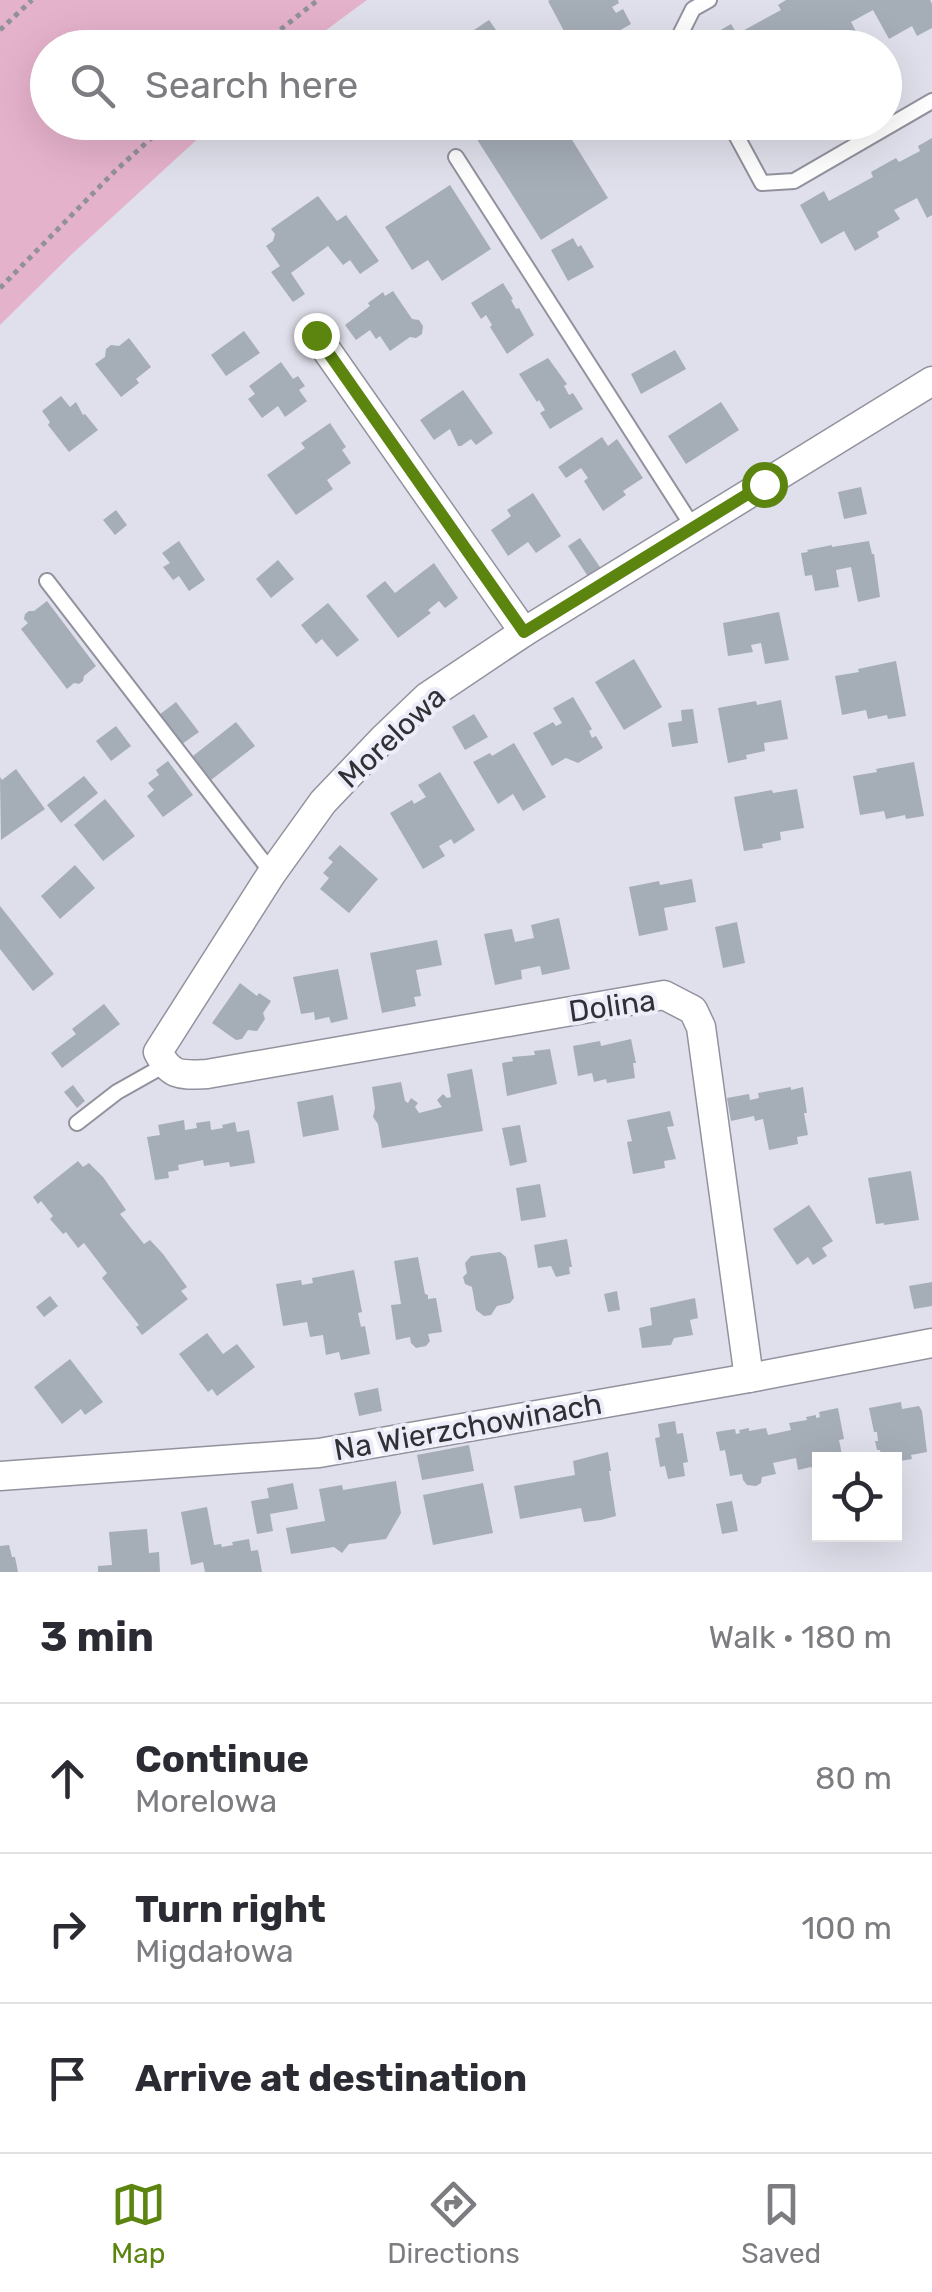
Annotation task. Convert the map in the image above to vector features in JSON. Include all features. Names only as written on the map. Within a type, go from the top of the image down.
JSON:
[{"type":"street","points":[[316,335],[524,632]]},
{"type":"street","name":"Morelowa","points":[[165,1065],[158,1052],[272,874],[324,802],[427,697],[524,632],[932,381]]},
{"type":"street","name":"Dolina","points":[[165,1065],[180,1076],[207,1074],[664,995],[693,1010],[701,1027],[749,1378]]},
{"type":"street","name":"Na Wierzchowinach","points":[[0,1476],[319,1453],[932,1343]]},
{"type":"lane","points":[[682,30],[692,9],[709,0]]},
{"type":"lane","points":[[902,118],[932,101]]},
{"type":"lane","points":[[739,140],[762,183],[794,181],[865,140]]},
{"type":"lane","points":[[456,157],[694,527]]},
{"type":"lane","points":[[47,581],[272,874]]},
{"type":"lane","points":[[77,1123],[118,1092],[165,1065]]},
{"type":"path","points":[[0,30],[32,0]]},
{"type":"path","points":[[280,30],[318,0]]},
{"type":"path","points":[[0,288],[149,140]]},
{"type":"shaded area","points":[[0,0],[367,0],[326,30],[30,30],[30,140],[196,140],[0,325]]},
{"type":"building","points":[[618,0],[612,7],[616,13],[623,9],[631,24],[620,30],[563,30],[548,1]]},
{"type":"building","points":[[786,0],[930,0],[932,28],[917,36],[912,26],[902,32],[884,30],[873,10],[851,22],[855,30],[744,30],[781,10],[778,5]]},
{"type":"building","points":[[489,20],[496,30],[474,30]]},
{"type":"building","points":[[932,138],[932,215],[927,218],[917,198],[894,210],[900,219],[855,251],[844,231],[821,244],[800,205],[824,191],[829,201],[873,177],[871,172],[896,158],[899,162],[920,151],[918,146]]},
{"type":"building","points":[[477,140],[572,140],[608,198],[541,240]]},
{"type":"building","points":[[450,185],[491,249],[442,281],[428,260],[412,270],[385,227]]},
{"type":"building","points":[[318,196],[337,221],[346,215],[379,261],[360,274],[350,260],[343,265],[328,246],[291,273],[305,294],[293,302],[271,272],[280,266],[266,246],[273,241],[275,234],[271,229]]},
{"type":"building","points":[[573,238],[594,267],[568,281],[551,250]]},
{"type":"building","points":[[503,283],[534,335],[507,354],[486,315],[481,319],[471,303]]},
{"type":"building","points":[[393,291],[412,319],[419,320],[422,334],[390,351],[380,336],[376,339],[370,330],[356,340],[345,325],[383,292],[385,296]]},
{"type":"building","points":[[244,331],[260,353],[226,376],[211,355]]},
{"type":"building","points":[[129,338],[151,367],[121,397],[95,364],[105,357],[111,345],[119,346]]},
{"type":"building","points":[[675,350],[686,369],[641,394],[631,374]]},
{"type":"building","points":[[548,358],[567,384],[564,386],[569,395],[573,393],[583,409],[550,429],[540,413],[545,410],[519,374]]},
{"type":"building","points":[[281,362],[293,379],[298,376],[305,386],[299,390],[307,401],[285,417],[278,406],[262,418],[248,399],[255,394],[249,386]]},
{"type":"building","points":[[463,390],[493,433],[476,445],[471,439],[458,446],[450,429],[434,440],[420,420]]},
{"type":"building","points":[[61,396],[70,407],[76,402],[98,430],[69,452],[42,411]]},
{"type":"building","points":[[721,402],[739,430],[686,464],[668,436]]},
{"type":"building","points":[[330,423],[346,447],[342,450],[351,463],[327,480],[333,489],[296,515],[267,475],[305,448],[301,443]]},
{"type":"building","points":[[602,437],[608,446],[617,439],[643,478],[603,511],[584,481],[588,478],[581,468],[566,478],[558,467]]},
{"type":"building","points":[[861,487],[867,514],[844,519],[838,492]]},
{"type":"building","points":[[533,493],[561,536],[536,553],[528,542],[508,556],[491,530],[511,516],[507,510]]},
{"type":"building","points":[[116,510],[127,525],[115,535],[103,520]]},
{"type":"building","points":[[580,538],[602,570],[589,578],[568,546]]},
{"type":"building","points":[[179,541],[205,580],[189,591],[179,576],[173,580],[163,567],[170,563],[162,553]]},
{"type":"building","points":[[869,541],[880,597],[858,602],[851,567],[836,570],[839,587],[815,591],[812,575],[805,576],[801,553]]},
{"type":"building","points":[[278,560],[294,579],[271,598],[256,579]]},
{"type":"building","points":[[434,563],[458,598],[445,608],[439,601],[428,610],[431,613],[398,638],[366,596],[385,581],[395,593]]},
{"type":"building","points":[[47,601],[96,666],[83,681],[67,689],[21,629],[28,623],[25,614]]},
{"type":"building","points":[[328,603],[359,640],[337,657],[322,639],[316,644],[301,625]]},
{"type":"building","points":[[779,612],[789,660],[765,664],[761,643],[751,645],[753,652],[728,656],[723,623]]},
{"type":"building","points":[[634,659],[662,707],[624,730],[595,682]]},
{"type":"building","points":[[896,661],[906,716],[868,719],[866,710],[842,715],[835,676]]},
{"type":"building","points":[[573,697],[592,729],[592,738],[596,736],[603,748],[578,763],[566,758],[552,766],[533,733],[553,722],[556,726],[562,723],[553,708]]},
{"type":"building","points":[[781,700],[788,739],[764,743],[765,751],[728,763],[718,708]]},
{"type":"building","points":[[176,702],[199,732],[182,744],[159,715]]},
{"type":"building","points":[[693,709],[698,743],[672,747],[668,723],[682,721],[681,710]]},
{"type":"building","points":[[474,714],[488,737],[465,750],[452,727]]},
{"type":"building","points":[[236,722],[255,746],[211,780],[193,756]]},
{"type":"building","points":[[116,726],[131,746],[111,761],[96,741]]},
{"type":"building","points":[[514,743],[546,797],[523,811],[513,794],[498,804],[473,762]]},
{"type":"building","points":[[168,761],[193,795],[163,817],[147,796],[154,790],[148,783]]},
{"type":"building","points":[[914,762],[924,816],[886,819],[884,811],[860,815],[853,776]]},
{"type":"building","points":[[16,769],[45,809],[1,840],[0,777],[2,780]]},
{"type":"building","points":[[440,772],[475,830],[454,844],[451,839],[439,846],[445,856],[423,869],[390,813],[426,797],[418,785]]},
{"type":"building","points":[[84,776],[98,793],[61,823],[47,805]]},
{"type":"building","points":[[797,789],[804,828],[780,832],[781,840],[744,851],[734,797]]},
{"type":"building","points":[[105,799],[135,836],[103,861],[74,825]]},
{"type":"building","points":[[340,845],[378,879],[349,913],[320,889],[329,878],[323,873],[333,862],[328,858]]},
{"type":"building","points":[[75,865],[95,888],[60,919],[41,896]]},
{"type":"building","points":[[692,879],[696,902],[664,908],[668,930],[639,936],[629,887]]},
{"type":"building","points":[[0,906],[54,974],[33,991],[0,949]]},
{"type":"building","points":[[559,918],[570,969],[542,975],[540,966],[521,970],[522,979],[495,985],[484,934],[512,929],[515,942],[534,938],[531,925]]},
{"type":"building","points":[[737,922],[745,963],[723,968],[715,927]]},
{"type":"building","points":[[437,940],[442,965],[416,970],[421,996],[414,997],[416,1006],[382,1013],[370,953]]},
{"type":"building","points":[[338,969],[348,1019],[331,1023],[329,1017],[315,1020],[314,1012],[301,1014],[293,977]]},
{"type":"building","points":[[240,983],[271,1001],[257,1031],[248,1030],[242,1039],[236,1040],[212,1023]]},
{"type":"building","points":[[104,1004],[120,1024],[62,1068],[51,1053],[76,1034],[72,1029]]},
{"type":"building","points":[[631,1039],[635,1078],[607,1083],[606,1079],[594,1082],[592,1073],[578,1076],[573,1046],[600,1041],[601,1046]]},
{"type":"building","points":[[550,1049],[557,1084],[507,1096],[502,1063]]},
{"type":"building","points":[[472,1069],[483,1131],[382,1148],[373,1117],[372,1087],[401,1082],[405,1101],[408,1103],[411,1098],[418,1103],[415,1107],[419,1113],[442,1107],[437,1100],[443,1094],[451,1097],[447,1074]]},
{"type":"building","points":[[73,1085],[85,1101],[77,1108],[64,1092]]},
{"type":"building","points":[[803,1087],[807,1113],[808,1135],[797,1137],[798,1144],[769,1150],[763,1119],[755,1121],[754,1116],[731,1121],[727,1098],[749,1094],[750,1100],[759,1098],[758,1093]]},
{"type":"building","points":[[333,1095],[339,1130],[303,1137],[297,1102]]},
{"type":"building","points":[[670,1111],[674,1126],[667,1127],[676,1159],[664,1161],[665,1168],[633,1174],[627,1120]]},
{"type":"building","points":[[184,1120],[185,1130],[210,1121],[211,1130],[235,1122],[237,1132],[249,1130],[255,1163],[204,1166],[203,1160],[178,1165],[179,1170],[168,1172],[169,1178],[155,1180],[147,1137],[160,1135],[158,1125]]},
{"type":"building","points":[[520,1125],[527,1162],[510,1166],[502,1128]]},
{"type":"building","points":[[78,1161],[83,1167],[89,1163],[103,1177],[126,1210],[120,1214],[144,1244],[150,1240],[163,1254],[187,1287],[181,1291],[188,1299],[142,1335],[136,1327],[139,1325],[102,1278],[107,1273],[84,1243],[78,1248],[50,1219],[53,1216],[41,1201],[38,1204],[33,1197]]},
{"type":"building","points":[[911,1171],[919,1220],[876,1224],[868,1178]]},
{"type":"building","points":[[540,1184],[546,1217],[521,1221],[516,1188]]},
{"type":"building","points":[[809,1205],[833,1241],[822,1248],[827,1256],[813,1265],[808,1257],[797,1265],[773,1229]]},
{"type":"building","points":[[567,1239],[570,1274],[556,1277],[551,1266],[538,1268],[534,1245]]},
{"type":"building","points":[[500,1252],[506,1257],[514,1298],[484,1316],[476,1310],[472,1287],[465,1284],[465,1263],[471,1256]]},
{"type":"building","points":[[418,1257],[425,1294],[428,1299],[436,1298],[442,1332],[428,1334],[430,1341],[426,1346],[416,1348],[410,1337],[396,1340],[391,1305],[401,1304],[394,1261]]},
{"type":"building","points":[[354,1270],[362,1312],[358,1313],[361,1327],[365,1326],[370,1354],[341,1360],[339,1352],[326,1355],[323,1335],[310,1337],[307,1322],[283,1326],[276,1284],[301,1280],[302,1285],[313,1283],[312,1278]]},
{"type":"building","points":[[932,1282],[932,1306],[914,1309],[909,1286]]},
{"type":"building","points":[[617,1291],[620,1310],[608,1312],[604,1294]]},
{"type":"building","points":[[50,1296],[58,1306],[44,1317],[36,1307]]},
{"type":"building","points":[[695,1298],[698,1318],[690,1320],[693,1335],[674,1338],[671,1345],[642,1348],[639,1328],[652,1325],[650,1308]]},
{"type":"building","points":[[207,1333],[223,1354],[237,1344],[255,1367],[217,1396],[212,1389],[208,1392],[179,1354]]},
{"type":"building","points":[[70,1359],[103,1402],[85,1415],[81,1409],[62,1424],[34,1387]]},
{"type":"building","points":[[378,1388],[382,1411],[359,1416],[354,1393]]},
{"type":"building","points":[[901,1402],[902,1409],[919,1406],[927,1452],[902,1461],[902,1452],[877,1450],[877,1432],[869,1408]]},
{"type":"building","points":[[838,1408],[844,1439],[839,1440],[841,1452],[812,1452],[812,1468],[798,1470],[796,1458],[773,1463],[776,1474],[762,1477],[756,1486],[747,1485],[742,1474],[730,1476],[725,1450],[720,1451],[716,1432],[735,1429],[736,1434],[749,1428],[766,1428],[768,1435],[791,1430],[789,1423],[807,1420],[806,1417],[820,1417],[819,1412]]},
{"type":"building","points":[[675,1421],[677,1434],[683,1433],[688,1462],[683,1463],[685,1476],[668,1479],[665,1466],[660,1467],[655,1438],[660,1437],[658,1424]]},
{"type":"building","points":[[469,1445],[474,1471],[422,1480],[417,1455]]},
{"type":"building","points":[[608,1452],[616,1516],[584,1522],[581,1508],[520,1519],[514,1486],[575,1475],[573,1461]]},
{"type":"building","points":[[396,1481],[401,1513],[386,1539],[349,1544],[342,1553],[334,1547],[291,1554],[286,1528],[325,1521],[319,1489],[342,1485],[343,1490]]},
{"type":"building","points":[[293,1483],[298,1509],[270,1514],[273,1531],[257,1534],[251,1501],[269,1498],[267,1488]]},
{"type":"building","points":[[483,1483],[493,1533],[433,1545],[423,1495]]},
{"type":"building","points":[[732,1501],[738,1531],[722,1534],[716,1504]]},
{"type":"building","points":[[207,1507],[214,1545],[222,1547],[249,1539],[251,1551],[258,1550],[262,1572],[205,1572],[203,1562],[191,1565],[181,1512]]},
{"type":"building","points":[[147,1529],[149,1553],[159,1552],[160,1572],[98,1572],[98,1566],[112,1565],[109,1532]]},
{"type":"building","points":[[9,1545],[18,1572],[0,1572],[0,1546]]},
{"type":"route","points":[[316,335],[524,632],[764,484]]}]
